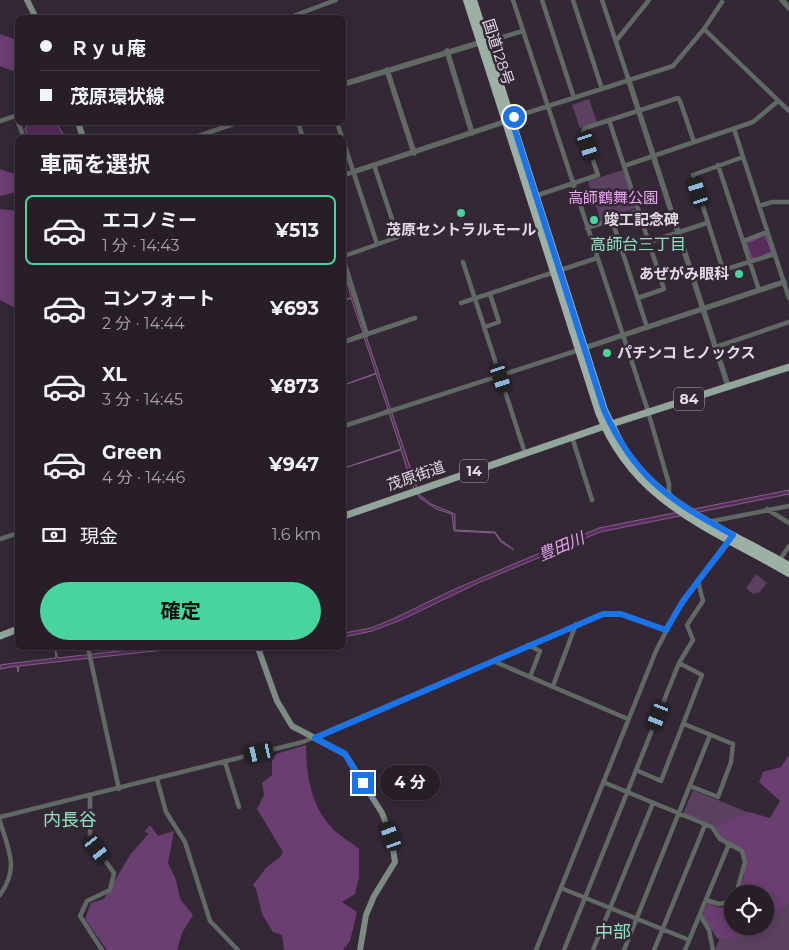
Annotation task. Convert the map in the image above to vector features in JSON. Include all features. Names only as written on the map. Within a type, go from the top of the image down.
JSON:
[{"type":"highway","name":"国道128号","points":[[467,0],[509,120],[608,425],[634,472],[695,521],[705,522]]},
{"type":"highway","name":"国道128号","points":[[473,0],[483,42]]},
{"type":"highway","name":"国道128号","points":[[668,500],[678,503],[705,522],[789,573]]},
{"type":"highway","name":"国道128号","points":[[732,538],[789,566]]},
{"type":"main road","points":[[27,0],[34,15]]},
{"type":"main road","name":"84","points":[[608,425],[789,367]]},
{"type":"main road","name":"茂原街道","points":[[346,515],[608,425]]},
{"type":"main road","points":[[0,636],[15,630]]},
{"type":"main road","points":[[259,650],[277,701],[292,726],[345,754],[382,813],[396,858],[374,896],[366,915],[360,950]]},
{"type":"street","points":[[296,15],[336,0]]},
{"type":"street","points":[[513,0],[648,413],[670,484],[668,500]]},
{"type":"street","points":[[542,0],[574,98]]},
{"type":"street","points":[[573,0],[602,90]]},
{"type":"street","points":[[602,0],[728,386]]},
{"type":"street","points":[[604,6],[609,0]]},
{"type":"street","points":[[616,41],[648,0]]},
{"type":"street","points":[[782,0],[789,8]]},
{"type":"street","points":[[346,174],[673,66],[704,29],[722,2]]},
{"type":"street","points":[[704,29],[789,111]]},
{"type":"street","points":[[346,83],[447,51],[524,30]]},
{"type":"street","points":[[447,51],[472,133]]},
{"type":"street","points":[[387,70],[414,152]]},
{"type":"street","points":[[533,197],[598,175],[583,131],[638,110],[680,99],[694,142]]},
{"type":"street","points":[[624,166],[753,122],[778,101]]},
{"type":"street","points":[[0,121],[15,118]]},
{"type":"street","points":[[609,120],[664,289],[638,298]]},
{"type":"street","points":[[202,135],[231,125]]},
{"type":"street","points":[[734,130],[767,232],[786,281],[789,298]]},
{"type":"street","points":[[346,149],[376,244]]},
{"type":"street","points":[[743,157],[695,173],[692,176],[707,223],[723,270],[775,254]]},
{"type":"street","points":[[346,255],[398,237],[374,165]]},
{"type":"street","points":[[718,165],[760,290]]},
{"type":"street","points":[[759,206],[789,202]]},
{"type":"street","points":[[588,228],[638,211]]},
{"type":"street","points":[[612,220],[647,327]]},
{"type":"street","points":[[649,242],[707,223]]},
{"type":"street","points":[[743,241],[767,232]]},
{"type":"street","points":[[461,303],[598,258]]},
{"type":"street","points":[[463,262],[525,453]]},
{"type":"street","points":[[346,267],[367,334]]},
{"type":"street","points":[[346,425],[786,281]]},
{"type":"street","points":[[484,327],[499,322],[490,294]]},
{"type":"street","points":[[346,341],[415,318]]},
{"type":"street","points":[[716,347],[789,322]]},
{"type":"street","points":[[572,437],[592,500]]},
{"type":"street","points":[[705,522],[789,506]]},
{"type":"street","points":[[767,509],[789,523]]},
{"type":"street","points":[[0,539],[15,534]]},
{"type":"street","points":[[536,950],[628,718],[666,630],[698,580],[732,538]]},
{"type":"street","points":[[780,561],[789,546]]},
{"type":"street","points":[[564,950],[679,663],[693,640],[687,624],[704,601],[698,580]]},
{"type":"street","points":[[0,895],[8,882],[12,868],[0,819],[315,738],[603,614],[613,613],[632,617],[666,630]]},
{"type":"street","points":[[553,686],[576,624]]},
{"type":"street","points":[[528,645],[540,651],[530,676]]},
{"type":"street","points":[[88,650],[90,665],[120,789]]},
{"type":"street","points":[[493,661],[628,718]]},
{"type":"street","points":[[636,770],[661,781],[684,724],[702,675],[679,663]]},
{"type":"street","points":[[684,724],[732,744],[731,762],[718,797],[690,786]]},
{"type":"street","points":[[624,950],[710,735]]},
{"type":"street","points":[[225,762],[239,807]]},
{"type":"street","points":[[157,779],[166,812],[185,842],[210,921],[238,950]]},
{"type":"street","points":[[603,782],[715,829],[720,839],[742,851],[745,862],[739,885]]},
{"type":"street","points":[[90,796],[90,839],[114,873],[110,890],[87,901],[80,916],[102,950]]},
{"type":"street","points":[[593,950],[653,803]]},
{"type":"street","points":[[654,950],[705,824]]},
{"type":"street","points":[[685,950],[729,844]]},
{"type":"street","points":[[561,888],[689,940]]},
{"type":"street","points":[[706,900],[719,904],[724,903]]},
{"type":"street","points":[[700,915],[709,930],[713,950]]},
{"type":"green space","points":[[589,99],[597,122],[580,128],[572,105]]},
{"type":"green space","name":"高師鶴舞公園","points":[[623,170],[636,208],[592,224],[589,218],[599,215],[588,181]]},
{"type":"green space","points":[[756,574],[767,583],[760,592],[753,594],[746,588]]},
{"type":"green space","points":[[693,790],[777,824],[789,796],[789,950],[715,950],[719,940],[708,911],[724,921],[724,935],[774,935],[774,885],[754,885],[744,876],[744,854],[716,827],[683,814]]},
{"type":"shaded area","points":[[0,34],[15,39],[15,68],[13,71],[0,66]]},
{"type":"shaded area","points":[[0,169],[15,174],[15,192],[0,196]]},
{"type":"shaded area","points":[[0,209],[15,211],[15,308],[0,300]]},
{"type":"shaded area","points":[[306,745],[311,789],[319,810],[335,831],[359,849],[359,877],[355,894],[342,902],[357,912],[350,941],[343,950],[284,950],[282,935],[273,932],[262,914],[256,889],[253,885],[266,868],[281,856],[283,852],[257,809],[264,795],[262,783],[272,775],[272,761],[276,754]]},
{"type":"shaded area","points":[[789,755],[789,902],[774,914],[774,885],[741,885],[744,876],[744,854],[722,839],[715,827],[749,812],[770,818],[780,801],[759,782],[763,772],[781,767]]},
{"type":"shaded area","points":[[150,825],[158,836],[174,831],[168,863],[176,880],[180,899],[193,915],[182,933],[177,950],[107,950],[85,919],[91,903],[104,899],[130,855],[149,833],[144,832]]},
{"type":"shaded area","points":[[708,903],[724,908],[724,935],[745,935],[742,937],[717,938],[702,915]]},
{"type":"water","points":[[27,125],[57,125],[64,135],[27,135],[25,129]]},
{"type":"water","points":[[765,235],[772,252],[753,260],[746,243]]},
{"type":"water","points":[[346,276],[419,494],[431,504],[455,514],[455,530],[495,532],[501,540],[514,550],[500,541],[495,533],[454,531],[452,514],[436,509],[420,498],[413,487],[401,450],[346,467],[401,449],[388,410],[382,412],[388,409],[376,374],[346,384],[376,373],[363,334],[346,339],[363,333],[351,298],[346,300],[351,297]]},
{"type":"water","name":"豊田川","points":[[789,490],[789,494],[600,532],[478,583],[401,620],[372,631],[346,637],[346,633],[371,628],[393,619],[455,589],[599,528]]},
{"type":"water","points":[[55,650],[58,658],[128,650],[164,650],[19,666],[18,672],[17,666],[0,669],[0,665],[56,658]]},
{"type":"place","name":"茂原セントラルモール","points":[[461,213]]},
{"type":"place","name":"竣工記念碑","points":[[594,220]]},
{"type":"place","name":"あぜがみ眼科","points":[[739,274]]},
{"type":"place","name":"パチンコ ヒノックス","points":[[607,353]]},
{"type":"district","name":"高師台三丁目","points":[[638,244]]},
{"type":"district","name":"内長谷","points":[[70,820]]},
{"type":"district","name":"中部","points":[[613,932]]},
{"type":"route","points":[[363,783],[341,750],[315,738],[603,614],[621,614],[654,624],[666,630],[683,601],[733,535],[688,510],[656,486],[631,459],[615,433],[604,410],[511,118],[514,117]]}]
